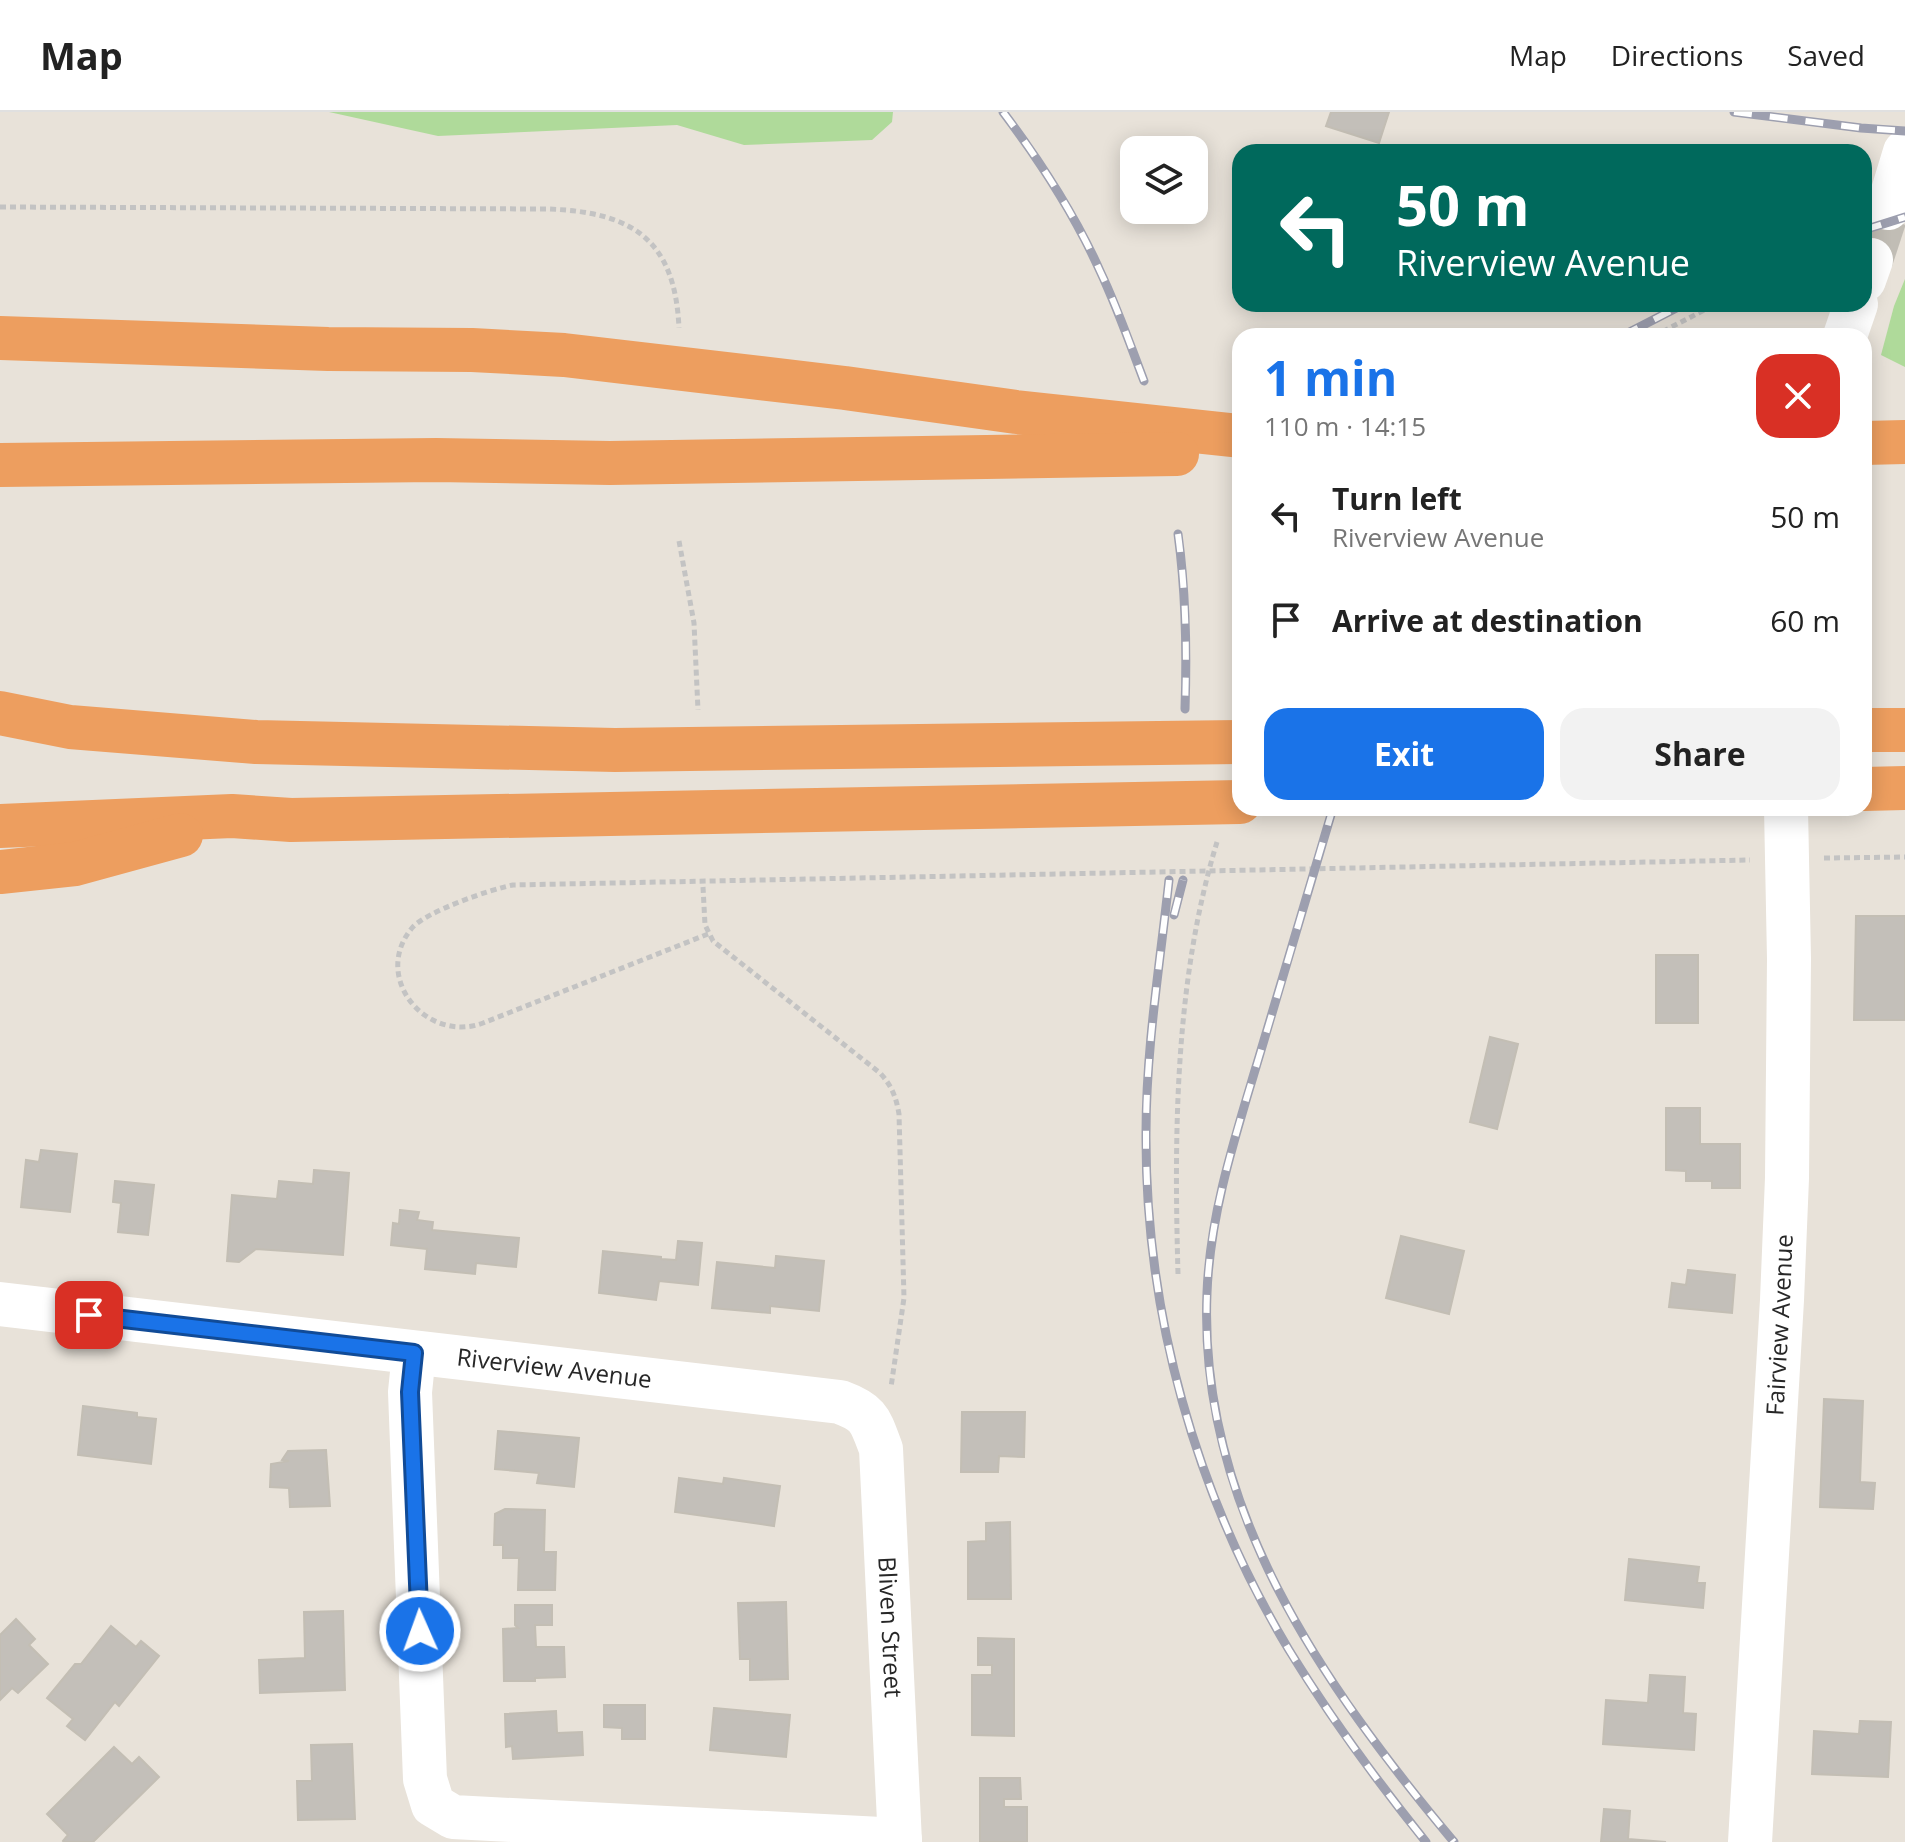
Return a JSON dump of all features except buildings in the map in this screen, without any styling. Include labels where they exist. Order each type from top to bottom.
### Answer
[{"type":"highway","points":[[0,338],[328,349],[472,350],[607,358],[1016,412],[1232,435]]},
{"type":"highway","points":[[0,358],[328,349]]},
{"type":"highway","points":[[1872,443],[1905,442]]},
{"type":"highway","points":[[0,465],[436,460],[610,463],[1232,453]]},
{"type":"highway","points":[[0,713],[70,727],[256,742],[615,750],[1232,742]]},
{"type":"highway","points":[[1872,730],[1905,730]]},
{"type":"highway","points":[[1872,789],[1905,788]]},
{"type":"highway","points":[[0,826],[232,816],[291,820],[617,814],[1230,816]]},
{"type":"highway","points":[[0,872],[87,861],[179,836],[232,816]]},
{"type":"street","points":[[1888,208],[1905,152]]},
{"type":"street","name":"Fairview Avenue","points":[[1750,1842],[1785,1237],[1789,974],[1786,816]]},
{"type":"street","name":"Riverview Avenue","points":[[0,1304],[840,1402],[858,1409],[869,1422]]},
{"type":"street","points":[[414,1353],[410,1392],[425,1779],[433,1805],[453,1817],[900,1841]]},
{"type":"street","name":"Bliven Street","points":[[869,1422],[881,1449],[900,1841]]},
{"type":"path","points":[[0,207],[548,209],[596,213],[635,230],[649,241],[663,259],[674,284],[679,329]]},
{"type":"path","points":[[1670,328],[1700,312]]},
{"type":"path","points":[[679,541],[694,623],[699,723]]},
{"type":"path","points":[[1178,1274],[1177,1168],[1189,970],[1209,867],[1230,816]]},
{"type":"path","points":[[1810,859],[1905,857]]},
{"type":"path","points":[[708,934],[475,1026],[452,1027],[417,1011],[405,995],[399,975],[400,953],[409,932],[424,918],[507,886],[1762,860]]},
{"type":"path","points":[[703,887],[708,934],[717,945],[880,1073],[894,1092],[900,1126],[904,1306],[891,1386],[884,1408],[869,1422]]},
{"type":"green space","points":[[329,112],[893,112],[892,122],[872,140],[744,145],[677,125],[438,136]]},
{"type":"green space","points":[[1905,279],[1905,367],[1881,355]]},
{"type":"tunnel","points":[[1872,257],[1888,208]]},
{"type":"railway","points":[[1003,112],[1080,229],[1112,298],[1144,381]]},
{"type":"railway","points":[[1734,112],[1905,131]]},
{"type":"railway","points":[[1872,227],[1905,217]]},
{"type":"railway","points":[[1638,328],[1668,312]]},
{"type":"railway","points":[[1178,534],[1185,622],[1185,709]]},
{"type":"railway","points":[[1331,816],[1219,1203],[1207,1293],[1210,1372],[1223,1447],[1247,1520],[1278,1589],[1316,1656],[1359,1720],[1454,1842]]},
{"type":"railway","points":[[1169,880],[1151,1038],[1146,1133],[1148,1201],[1155,1268],[1166,1335],[1182,1401],[1227,1529],[1256,1591],[1321,1700],[1426,1842]]},
{"type":"railway","points":[[1174,915],[1183,880]]},
{"type":"route","points":[[89,1315],[414,1353],[410,1392],[420,1631]]}]
